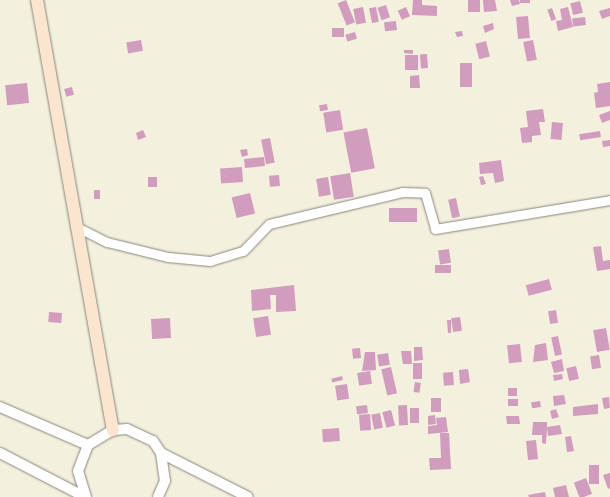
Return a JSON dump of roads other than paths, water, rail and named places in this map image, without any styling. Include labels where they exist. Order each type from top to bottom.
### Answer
[{"type":"main road","points":[[37,0],[75,225],[113,430]]},
{"type":"street","points":[[75,225],[107,242],[168,257],[210,261],[243,251],[269,224],[402,192],[425,194],[436,229],[610,200]]},
{"type":"street","points":[[0,407],[88,445]]},
{"type":"street","points":[[86,497],[78,472],[88,445],[113,430],[141,433],[153,441],[161,453],[165,481],[158,497]]},
{"type":"street","points":[[0,453],[86,497]]},
{"type":"street","points":[[161,453],[248,497]]}]
